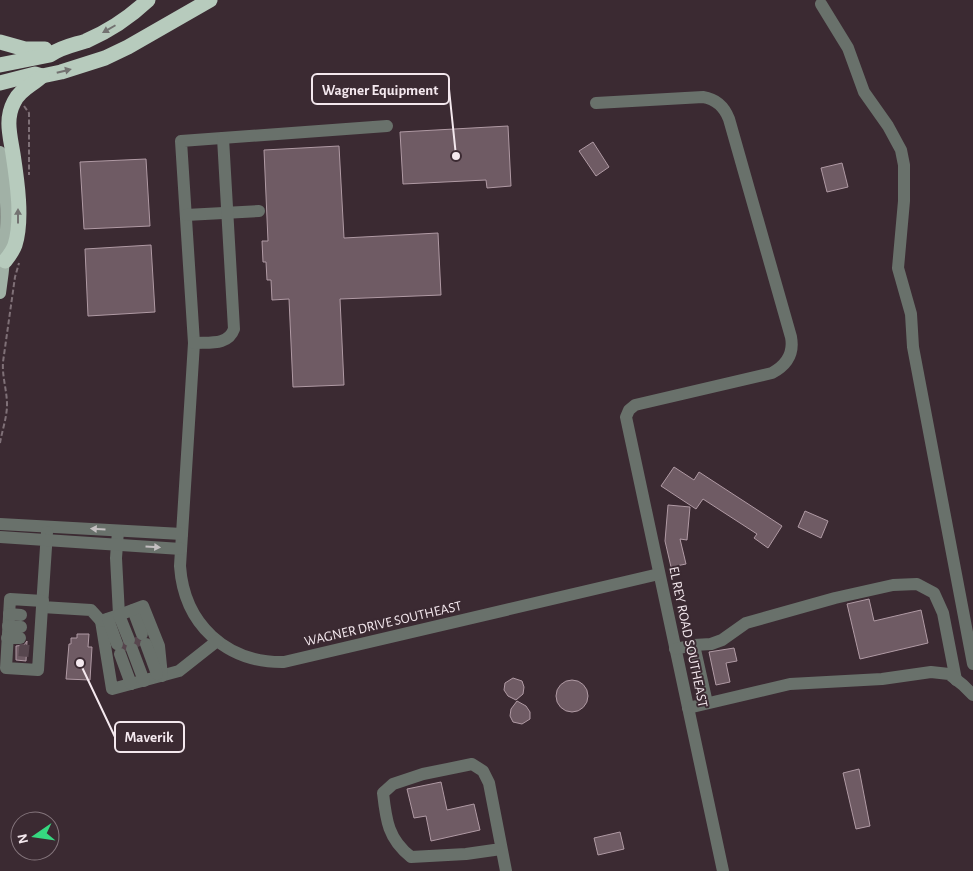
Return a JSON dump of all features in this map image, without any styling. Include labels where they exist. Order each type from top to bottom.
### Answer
[{"type":"highway","points":[[0,66],[50,54],[56,50],[101,34],[128,18],[148,0]]},
{"type":"highway","points":[[5,261],[14,247],[17,236],[18,216],[9,117],[15,100],[20,93],[42,76],[90,63],[116,52],[210,0]]},
{"type":"highway","points":[[0,42],[25,49],[56,50]]},
{"type":"highway","points":[[0,83],[35,74],[42,76]]},
{"type":"main road","points":[[0,152],[6,196],[5,261],[0,293]]},
{"type":"street","points":[[821,4],[848,48],[864,92],[888,126],[901,150],[904,165],[904,201],[898,268],[910,314],[913,347],[973,664]]},
{"type":"street","name":"EL REY ROAD SOUTHEAST","points":[[596,103],[702,97],[714,101],[723,108],[728,119],[792,342],[791,353],[786,362],[772,373],[635,405],[629,410],[626,421],[723,871]]},
{"type":"street","points":[[194,343],[225,340],[234,329],[223,138],[387,126]]},
{"type":"street","name":"WAGNER DRIVE SOUTHEAST","points":[[223,138],[181,141],[194,343],[181,549],[181,577],[186,598],[202,626],[217,641],[244,656],[264,661],[284,662],[659,574]]},
{"type":"street","points":[[186,215],[259,211]]},
{"type":"street","points":[[0,524],[182,534]]},
{"type":"street","points":[[47,526],[46,540],[27,629],[91,610],[117,616],[143,606],[159,646],[147,680]]},
{"type":"street","points":[[118,531],[116,558],[117,616],[112,690],[179,671],[217,641]]},
{"type":"street","points":[[0,537],[181,549]]},
{"type":"street","points":[[675,650],[694,645],[711,644],[722,640],[746,623],[835,598],[893,584],[917,584],[934,593],[943,613],[956,680]]},
{"type":"street","points":[[117,616],[147,680]]},
{"type":"street","points":[[117,616],[147,680]]},
{"type":"street","points":[[694,645],[707,703]]},
{"type":"street","points":[[688,708],[790,684],[882,678],[931,672],[949,674],[973,695]]},
{"type":"street","points":[[502,849],[466,854],[411,857],[401,849],[391,834],[386,817],[383,793],[393,784],[423,774],[472,764],[483,771],[489,783],[502,849],[506,871]]},
{"type":"path","points":[[18,102],[29,113],[29,176]]},
{"type":"path","points":[[0,443],[7,407],[2,375],[3,362],[15,277],[20,259]]},
{"type":"building","points":[[508,126],[511,186],[487,188],[486,180],[403,184],[400,132]]},
{"type":"building","points":[[593,142],[609,167],[596,176],[579,151]]},
{"type":"building","points":[[339,146],[344,238],[438,233],[441,295],[340,299],[344,385],[293,387],[289,299],[272,300],[271,280],[267,280],[266,262],[263,262],[262,241],[268,241],[264,150]]},
{"type":"building","points":[[146,159],[150,226],[84,229],[80,162]]},
{"type":"building","points":[[842,163],[848,187],[827,192],[821,168]]},
{"type":"building","points":[[151,245],[155,312],[88,316],[85,249]]},
{"type":"building","points":[[674,467],[694,480],[699,472],[782,526],[768,548],[754,538],[757,534],[703,499],[696,509],[661,486]]},
{"type":"building","points":[[668,505],[690,507],[687,540],[680,539],[686,564],[671,567],[665,541]]},
{"type":"building","points":[[805,511],[828,521],[821,538],[798,527]]},
{"type":"building","points":[[869,599],[874,621],[921,610],[928,643],[860,659],[847,604]]},
{"type":"building","points":[[77,634],[89,634],[88,647],[92,647],[90,680],[66,679],[69,644],[71,644],[71,638],[77,638]]},
{"type":"building","points":[[27,641],[26,661],[16,660],[16,646],[24,645]]},
{"type":"building","points":[[734,648],[737,661],[726,663],[730,682],[716,685],[709,652]]},
{"type":"building","points":[[513,678],[522,681],[524,687],[523,694],[516,700],[508,696],[504,690],[505,683]]},
{"type":"building","points":[[572,680],[584,684],[588,696],[584,708],[572,712],[560,708],[556,696],[560,684]]},
{"type":"building","points":[[517,701],[526,706],[530,712],[530,719],[522,724],[513,722],[510,716],[511,709]]},
{"type":"building","points":[[859,769],[870,826],[856,829],[843,773]]},
{"type":"building","points":[[441,782],[447,810],[474,804],[480,830],[431,841],[426,816],[414,818],[407,789]]},
{"type":"building","points":[[620,832],[624,849],[598,855],[594,838]]},
{"type":"tunnel","points":[[136,637],[140,646]]},
{"type":"tunnel","points":[[122,642],[126,651]]},
{"type":"tunnel","points":[[19,650],[29,651]]},
{"type":"place","name":"Wagner Equipment","points":[[456,156]]},
{"type":"place","name":"Maverik","points":[[80,663]]}]
